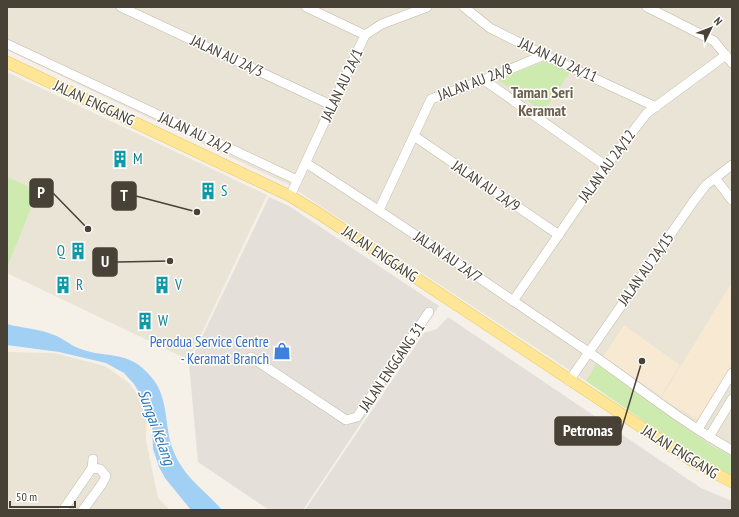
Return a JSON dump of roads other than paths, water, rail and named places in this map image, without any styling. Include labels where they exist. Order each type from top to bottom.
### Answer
[{"type":"main road","name":"JALAN ENGGANG","points":[[7,62],[290,196],[318,213],[569,381],[697,464],[732,482]]},
{"type":"street","name":"JALAN AU 2A/3","points":[[120,7],[333,106]]},
{"type":"street","points":[[306,7],[365,35]]},
{"type":"street","name":"JALAN AU 2A/1","points":[[290,196],[365,35],[382,24],[427,7]]},
{"type":"street","name":"JALAN AU 2A/11","points":[[464,7],[490,28],[656,107]]},
{"type":"street","points":[[647,7],[714,41],[732,63]]},
{"type":"street","name":"JALAN AU 2A/2","points":[[7,44],[297,180]]},
{"type":"street","name":"JALAN AU 2A/8","points":[[379,210],[431,99],[484,80],[544,55]]},
{"type":"street","name":"JALAN AU 2A/12","points":[[513,301],[606,166],[647,113],[726,55]]},
{"type":"street","points":[[484,80],[606,166]]},
{"type":"street","name":"JALAN AU 2A/9","points":[[414,136],[559,235]]},
{"type":"street","name":"JALAN AU 2A/7","points":[[306,163],[379,210],[589,352],[698,430],[732,450]]},
{"type":"street","name":"JALAN AU 2A/15","points":[[569,381],[693,202],[706,185],[732,165]]},
{"type":"street","points":[[715,178],[732,200]]},
{"type":"street","name":"JALAN ENGGANG 31","points":[[252,357],[346,420],[357,417],[429,312]]},
{"type":"street","points":[[698,430],[732,373]]},
{"type":"street","points":[[709,437],[732,399]]},
{"type":"street","points":[[62,510],[92,468],[93,459]]},
{"type":"street","points":[[83,510],[106,476],[100,469],[92,468]]},
{"type":"water","name":"Sungai Kelang","points":[[7,324],[49,333],[89,352],[117,356],[135,362],[152,378],[161,394],[164,403],[170,441],[177,460],[194,482],[222,510],[191,510],[165,478],[159,467],[153,449],[152,419],[147,405],[134,384],[124,373],[106,363],[59,352],[7,345]]},
{"type":"place","name":"M","points":[[120,159]]},
{"type":"place","name":"S","points":[[208,191]]},
{"type":"place","name":"T","points":[[197,212]]},
{"type":"place","name":"P","points":[[88,229]]},
{"type":"place","name":"Q","points":[[78,251]]},
{"type":"place","name":"U","points":[[170,261]]},
{"type":"place","name":"R","points":[[63,285]]},
{"type":"place","name":"V","points":[[162,285]]},
{"type":"place","name":"W","points":[[145,321]]},
{"type":"place","name":"Perodua Service Centre - Keramat Branch","points":[[282,351]]},
{"type":"place","name":"Petronas","points":[[642,361]]},
{"type":"district","name":"Taman Seri Keramat","points":[[542,101]]}]
